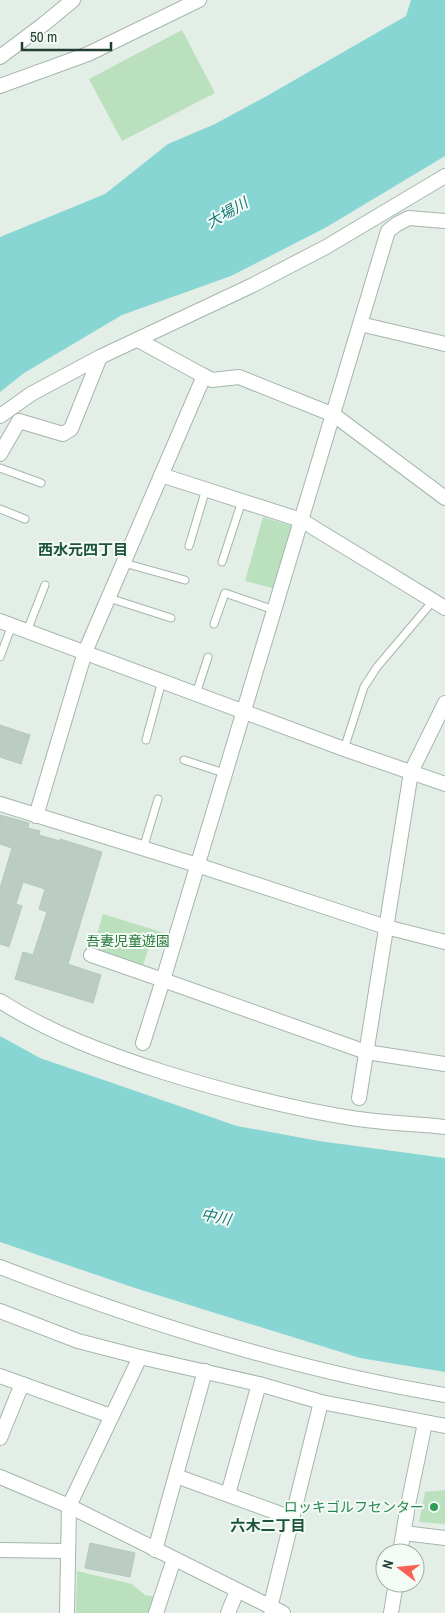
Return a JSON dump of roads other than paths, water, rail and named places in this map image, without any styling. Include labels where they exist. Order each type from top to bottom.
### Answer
[{"type":"street","points":[[0,57],[73,0]]},
{"type":"street","points":[[0,86],[88,54],[199,0]]},
{"type":"street","points":[[0,416],[31,394],[100,356],[138,340],[326,247],[445,176]]},
{"type":"street","points":[[143,1043],[388,231],[409,218],[445,221]]},
{"type":"street","points":[[360,324],[445,344]]},
{"type":"street","points":[[138,340],[212,380],[239,377],[334,415],[445,498]]},
{"type":"street","points":[[0,454],[20,422],[63,434],[71,429],[100,356]]},
{"type":"street","points":[[36,816],[85,652],[204,376]]},
{"type":"street","points":[[161,475],[301,520],[445,608]]},
{"type":"street","points":[[6,623],[344,749],[445,784]]},
{"type":"street","points":[[359,1098],[411,772],[445,703]]},
{"type":"street","points":[[0,804],[197,865],[386,927],[445,942]]},
{"type":"street","points":[[91,955],[366,1052],[445,1064]]},
{"type":"street","points":[[0,1001],[37,1022],[94,1048],[237,1094],[316,1112],[358,1119],[445,1127]]},
{"type":"street","points":[[0,1267],[158,1324],[273,1358],[325,1371],[445,1395]]},
{"type":"street","points":[[0,1311],[78,1341],[259,1384],[321,1402],[445,1426]]},
{"type":"street","points":[[67,1613],[68,1506],[140,1357]]},
{"type":"street","points":[[155,1550],[206,1371]]},
{"type":"street","points":[[0,1376],[111,1416]]},
{"type":"street","points":[[0,1438],[22,1384]]},
{"type":"street","points":[[228,1494],[259,1384]]},
{"type":"street","points":[[0,1477],[68,1506],[276,1610],[292,1518],[321,1402]]},
{"type":"street","points":[[402,1543],[425,1423]]},
{"type":"street","points":[[176,1476],[292,1518]]},
{"type":"street","points":[[404,1534],[445,1538]]},
{"type":"street","points":[[0,1560],[0,1550],[67,1551]]},
{"type":"street","points":[[156,1613],[174,1560]]},
{"type":"street","points":[[228,1613],[237,1591]]},
{"type":"street","points":[[390,1613],[394,1593]]},
{"type":"lane","points":[[0,468],[41,483]]},
{"type":"lane","points":[[189,546],[206,489]]},
{"type":"lane","points":[[222,562],[242,500]]},
{"type":"lane","points":[[0,509],[26,519]]},
{"type":"lane","points":[[124,563],[186,580]]},
{"type":"lane","points":[[27,631],[45,585]]},
{"type":"lane","points":[[214,624],[225,593],[274,610]]},
{"type":"lane","points":[[109,598],[171,618]]},
{"type":"lane","points":[[344,749],[364,687],[378,667],[433,601]]},
{"type":"lane","points":[[0,657],[6,623]]},
{"type":"lane","points":[[196,694],[208,658]]},
{"type":"lane","points":[[146,740],[162,681]]},
{"type":"lane","points":[[184,760],[224,773]]},
{"type":"lane","points":[[143,849],[158,799]]},
{"type":"water","name":"大場川","points":[[411,0],[445,0],[445,156],[325,228],[231,276],[122,315],[24,373],[0,392],[0,237],[105,194],[168,144],[215,124],[406,16]]},
{"type":"water","name":"中川","points":[[0,1036],[40,1058],[237,1126],[319,1141],[445,1158],[445,1372],[360,1358],[135,1288],[0,1242]]},
{"type":"place","name":"ロッキゴルフセンター","points":[[434,1507]]},
{"type":"district","name":"西水元四丁目","points":[[83,550]]},
{"type":"district","name":"六木二丁目","points":[[268,1526]]},
{"type":"park label","name":"吾妻児童遊園","points":[[128,941]]}]
